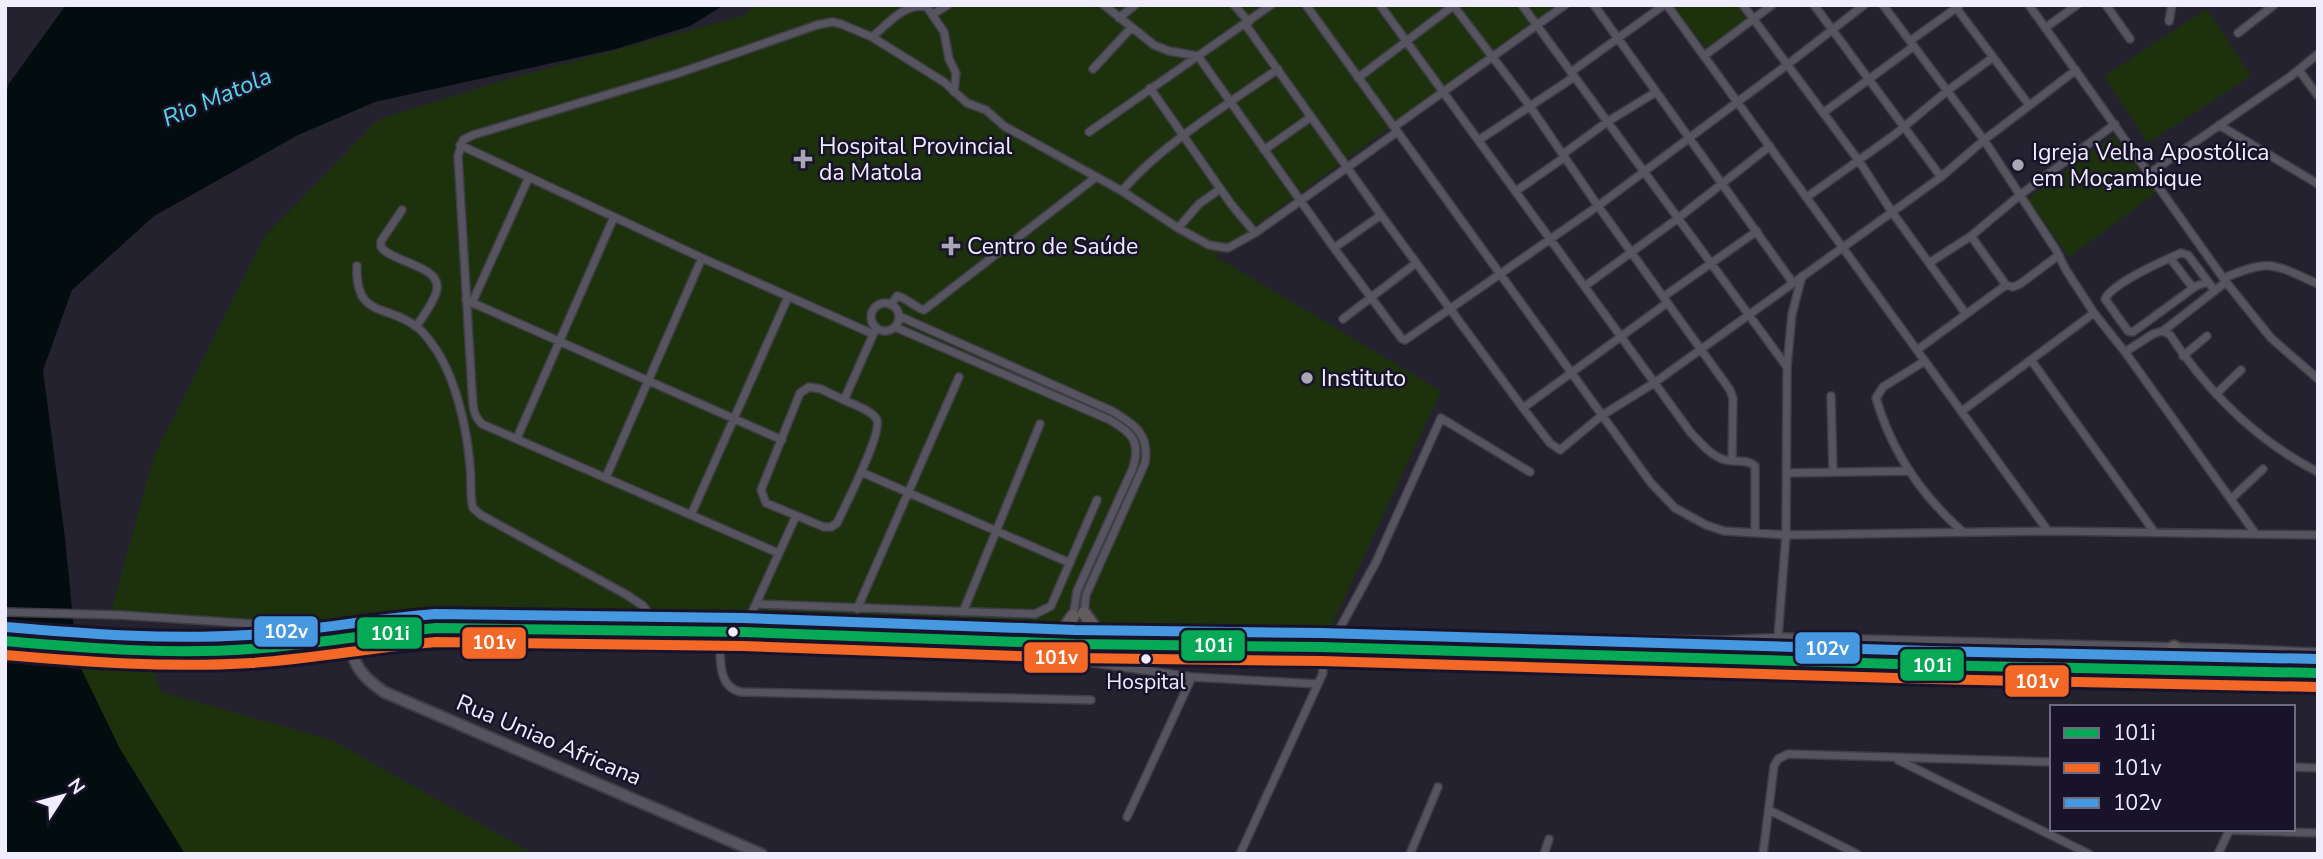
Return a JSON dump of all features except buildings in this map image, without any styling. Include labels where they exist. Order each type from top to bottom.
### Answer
[{"type":"main road","points":[[1024,642],[1059,632],[1078,615],[1105,637],[1128,645]]},
{"type":"main road","points":[[5,642],[181,651],[243,650],[436,628],[743,632],[1128,645],[1321,647],[1336,642],[2318,673]]},
{"type":"main road","name":"Rua Uniao Africana","points":[[346,637],[357,668],[367,680],[384,692],[761,854]]},
{"type":"main road","points":[[2173,670],[2174,647]]},
{"type":"street","points":[[933,14],[948,5]]},
{"type":"street","points":[[1104,5],[1161,49],[1198,56],[1334,248],[1405,340],[1552,240],[1644,173],[1864,5]]},
{"type":"street","points":[[1119,18],[1135,5]]},
{"type":"street","points":[[1234,5],[1381,215],[1522,408],[1550,443],[1560,450],[1601,416],[1701,350],[1941,177],[1983,140],[2076,70]]},
{"type":"street","points":[[1088,132],[1271,5]]},
{"type":"street","points":[[1306,5],[1651,483],[1675,508],[1706,525],[1724,531],[1786,535],[2048,531],[2318,535]]},
{"type":"street","points":[[1380,5],[1691,433],[1709,451],[1723,459],[1749,461],[1755,467],[1755,533]]},
{"type":"street","points":[[1358,78],[1453,5],[1529,105],[1732,394],[1732,461]]},
{"type":"street","points":[[1522,5],[1787,367]]},
{"type":"street","points":[[778,553],[482,424],[474,413],[458,156],[463,140],[832,22],[872,37],[944,82],[967,103],[986,110],[1004,126],[1122,191],[1178,228],[1209,245],[1232,247],[1348,167],[1444,91],[1565,5]]},
{"type":"street","points":[[1594,5],[1724,183],[1793,283]]},
{"type":"street","points":[[1479,140],[1666,5],[2048,531]]},
{"type":"street","points":[[1743,5],[1824,113],[1966,314]]},
{"type":"street","points":[[1704,56],[1772,5]]},
{"type":"street","points":[[1814,5],[1941,177]]},
{"type":"street","points":[[1883,5],[1983,140],[2094,313],[2255,533]]},
{"type":"street","points":[[2029,5],[2225,280],[2271,338],[2318,379]]},
{"type":"street","points":[[2045,28],[2077,5]]},
{"type":"street","points":[[2106,5],[2130,39]]},
{"type":"street","points":[[2238,33],[2274,5]]},
{"type":"street","points":[[872,37],[910,8],[924,6],[943,28],[949,59],[956,73],[954,92]]},
{"type":"street","points":[[1824,113],[1956,6],[2029,105]]},
{"type":"street","points":[[2169,21],[2173,6]]},
{"type":"street","points":[[1093,69],[1131,28]]},
{"type":"street","points":[[2150,173],[2318,54]]},
{"type":"street","points":[[1807,197],[1903,128],[1992,58]]},
{"type":"street","points":[[1122,191],[1137,174],[1184,136],[1278,69]]},
{"type":"street","points":[[2299,70],[2318,96]]},
{"type":"street","points":[[1150,89],[1255,233]]},
{"type":"street","points":[[1516,191],[1607,122],[1656,92]]},
{"type":"street","points":[[1264,150],[1311,117]]},
{"type":"street","points":[[1929,262],[1971,236],[2020,195],[2115,124]]},
{"type":"street","points":[[2219,125],[2318,184]]},
{"type":"street","points":[[460,145],[788,297],[875,331],[888,331],[895,327],[899,316]]},
{"type":"street","points":[[1585,286],[1770,146]]},
{"type":"street","points":[[469,301],[529,177]]},
{"type":"street","points":[[891,305],[897,296],[924,310],[1096,177]]},
{"type":"street","points":[[1178,228],[1199,204],[1220,188]]},
{"type":"street","points":[[402,210],[381,242],[382,247],[390,255],[424,269],[434,277],[438,288],[416,327]]},
{"type":"street","points":[[1334,248],[1381,215]]},
{"type":"street","points":[[517,438],[614,217]]},
{"type":"street","points":[[1522,408],[1757,231]]},
{"type":"street","points":[[1971,236],[2006,285],[2013,287],[2059,255]]},
{"type":"street","points":[[2208,282],[2193,288],[2133,332],[2128,331],[2107,302],[2107,295],[2149,267],[2181,253],[2186,254],[2208,282],[2215,291]]},
{"type":"street","points":[[606,477],[702,258]]},
{"type":"street","points":[[2170,258],[2193,288]]},
{"type":"street","points":[[1343,319],[1416,263]]},
{"type":"street","points":[[357,266],[356,281],[364,300],[416,327],[444,362],[452,382],[469,453],[473,508],[481,515],[627,595],[642,605],[665,631]]},
{"type":"street","points":[[2125,352],[2153,334],[2163,331],[2215,291],[2225,280],[2248,268],[2278,266],[2318,284]]},
{"type":"street","points":[[1778,637],[1786,535],[1787,367],[1791,314],[1802,275]]},
{"type":"street","points":[[1917,350],[2006,285]]},
{"type":"street","points":[[691,514],[788,297]]},
{"type":"street","points":[[469,301],[782,440]]},
{"type":"street","points":[[844,400],[875,331],[872,320],[874,308],[882,304],[891,305],[899,316],[1132,422],[1148,449],[1145,463],[1078,615]]},
{"type":"street","points":[[1962,411],[2094,313]]},
{"type":"street","points":[[895,327],[1110,420],[1128,431],[1136,444],[1136,461],[1077,591],[1075,644],[1078,656],[1085,663],[1192,677],[1318,684]]},
{"type":"street","points":[[2163,331],[2216,394],[2261,435],[2283,452],[2318,472]]},
{"type":"street","points":[[2183,356],[2207,336]]},
{"type":"street","points":[[1926,360],[1883,387],[1876,398],[1886,429],[1910,471],[1926,495],[1963,532]]},
{"type":"street","points":[[2031,360],[2155,533]]},
{"type":"street","points":[[2216,394],[2241,370]]},
{"type":"street","points":[[857,609],[959,377]]},
{"type":"street","points":[[809,387],[821,389],[874,415],[878,431],[838,523],[824,527],[766,503],[761,490],[782,440],[800,393],[809,387]]},
{"type":"street","points":[[1831,396],[1833,472]]},
{"type":"street","points":[[1336,642],[1376,562],[1440,418],[1530,472]]},
{"type":"street","points":[[963,612],[1040,424]]},
{"type":"street","points":[[2231,499],[2263,469]]},
{"type":"street","points":[[1786,474],[1910,471]]},
{"type":"street","points":[[861,472],[1070,563]]},
{"type":"street","points":[[756,604],[1035,614],[1051,606],[1097,500]]},
{"type":"street","points":[[743,632],[796,516]]},
{"type":"street","points":[[5,612],[212,620],[253,625],[386,632]]},
{"type":"street","points":[[1078,615],[1094,644]]},
{"type":"street","points":[[720,632],[723,677],[729,688],[741,692],[1091,701]]},
{"type":"street","points":[[1336,642],[1373,638],[1722,640],[1778,637],[2318,652]]},
{"type":"street","points":[[1240,854],[1323,673],[1321,647]]},
{"type":"street","points":[[1127,817],[1192,677]]},
{"type":"street","points":[[1763,854],[1774,766],[1788,754],[2050,762]]},
{"type":"street","points":[[1895,758],[2089,854]]},
{"type":"street","points":[[2295,767],[2318,768]]},
{"type":"street","points":[[1410,854],[1438,787]]},
{"type":"street","points":[[1769,810],[1857,854]]},
{"type":"street","points":[[2218,854],[2229,831]]},
{"type":"street","points":[[2259,831],[2318,833]]},
{"type":"street","points":[[1544,854],[1549,839]]},
{"type":"green space","points":[[757,5],[1556,5],[1215,256],[1441,391],[1325,640],[109,619],[154,456],[264,237],[379,119],[508,79],[743,16]]},
{"type":"green space","points":[[1670,5],[1742,5],[1751,18],[1708,50]]},
{"type":"green space","points":[[2207,9],[2251,76],[2148,143],[2104,76]]},
{"type":"green space","points":[[2114,135],[2156,193],[2069,257],[2027,199]]},
{"type":"green space","points":[[78,650],[147,658],[162,692],[332,740],[534,854],[185,854],[120,749],[77,661]]},
{"type":"water","name":"Rio Matola","points":[[66,5],[724,5],[690,26],[616,49],[375,102],[298,135],[154,216],[72,290],[43,370],[65,538],[77,660],[120,749],[185,854],[5,854],[5,104],[8,85]]},
{"type":"transit line","name":"102v","points":[[6,627],[187,637],[271,633],[435,614],[743,618],[1075,630],[1321,633],[1930,651],[2318,659]]},
{"type":"transit line","name":"101i","points":[[5,641],[158,651],[220,651],[436,628],[743,632],[1075,644],[1321,647],[1930,665],[2318,673]]},
{"type":"transit line","name":"101v","points":[[5,655],[190,665],[274,661],[436,642],[743,646],[1074,658],[1321,661],[1930,679],[2318,687]]},
{"type":"place","name":"Hospital Provincial da Matola","points":[[803,159]]},
{"type":"place","name":"Igreja Velha Apostólica em Moçambique","points":[[2018,165]]},
{"type":"place","name":"Centro de Saúde","points":[[951,246]]},
{"type":"place","name":"Instituto","points":[[1307,378]]},
{"type":"place","name":"Hospital","points":[[1146,659]]}]
